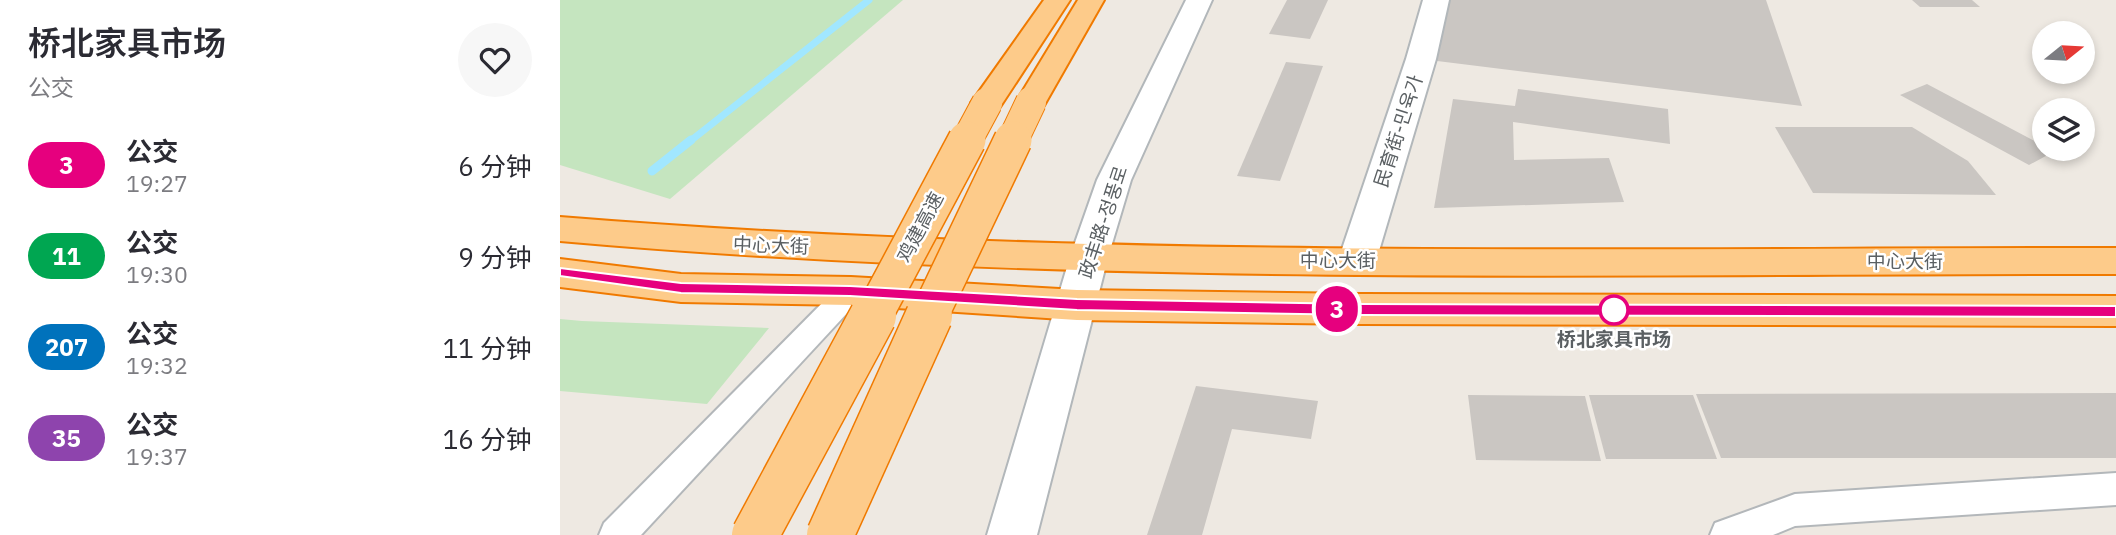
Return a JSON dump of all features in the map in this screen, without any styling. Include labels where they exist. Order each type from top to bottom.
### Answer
[{"type":"highway","name":"鸡建高速","points":[[755,535],[988,103],[1056,0]]},
{"type":"highway","points":[[830,535],[940,291],[1031,102],[1091,0]]},
{"type":"highway","name":"中心大街","points":[[560,229],[703,243],[1089,257],[1357,261],[2116,261]]},
{"type":"highway","points":[[560,273],[681,288],[850,291],[1077,305],[2113,315]]},
{"type":"street","name":"政丰路-정풍로","points":[[1012,535],[1089,257],[1114,180],[1199,0]]},
{"type":"street","name":"民育街-민육가","points":[[1357,261],[1421,59],[1436,0]]},
{"type":"street","points":[[617,535],[850,291]]},
{"type":"street","points":[[1728,535],[1795,510],[2116,489]]},
{"type":"green space","points":[[560,0],[903,0],[670,199],[560,165]]},
{"type":"green space","points":[[560,319],[769,328],[707,404],[560,391]]},
{"type":"building","points":[[1287,0],[1328,0],[1310,39],[1269,34]]},
{"type":"building","points":[[1436,0],[1766,0],[1802,106],[1421,59]]},
{"type":"building","points":[[1912,0],[1972,0],[1980,7],[1920,7]]},
{"type":"building","points":[[1286,62],[1323,66],[1280,181],[1237,176]]},
{"type":"building","points":[[1927,84],[2032,140],[2032,161],[2036,161],[2029,165],[1900,95]]},
{"type":"building","points":[[1518,89],[1668,109],[1670,144],[1513,122],[1514,160],[1609,158],[1624,202],[1434,208],[1453,99],[1515,106]]},
{"type":"building","points":[[1775,127],[1912,127],[1968,161],[1996,195],[1813,193]]},
{"type":"building","points":[[1196,386],[1318,401],[1311,439],[1232,429],[1202,535],[1147,535]]},
{"type":"building","points":[[2116,393],[2116,458],[1721,458],[1696,394]]},
{"type":"building","points":[[1468,395],[1585,396],[1601,461],[1476,460]]},
{"type":"building","points":[[1589,395],[1693,395],[1717,459],[1606,459]]},
{"type":"waterway","points":[[689,142],[869,0]]},
{"type":"waterway","points":[[652,171],[691,140]]},
{"type":"bus line","name":"3","points":[[560,273],[681,288],[850,291],[1077,305],[1361,309],[2116,311]]},
{"type":"place","name":"桥北家具市场","points":[[1614,310]]}]
